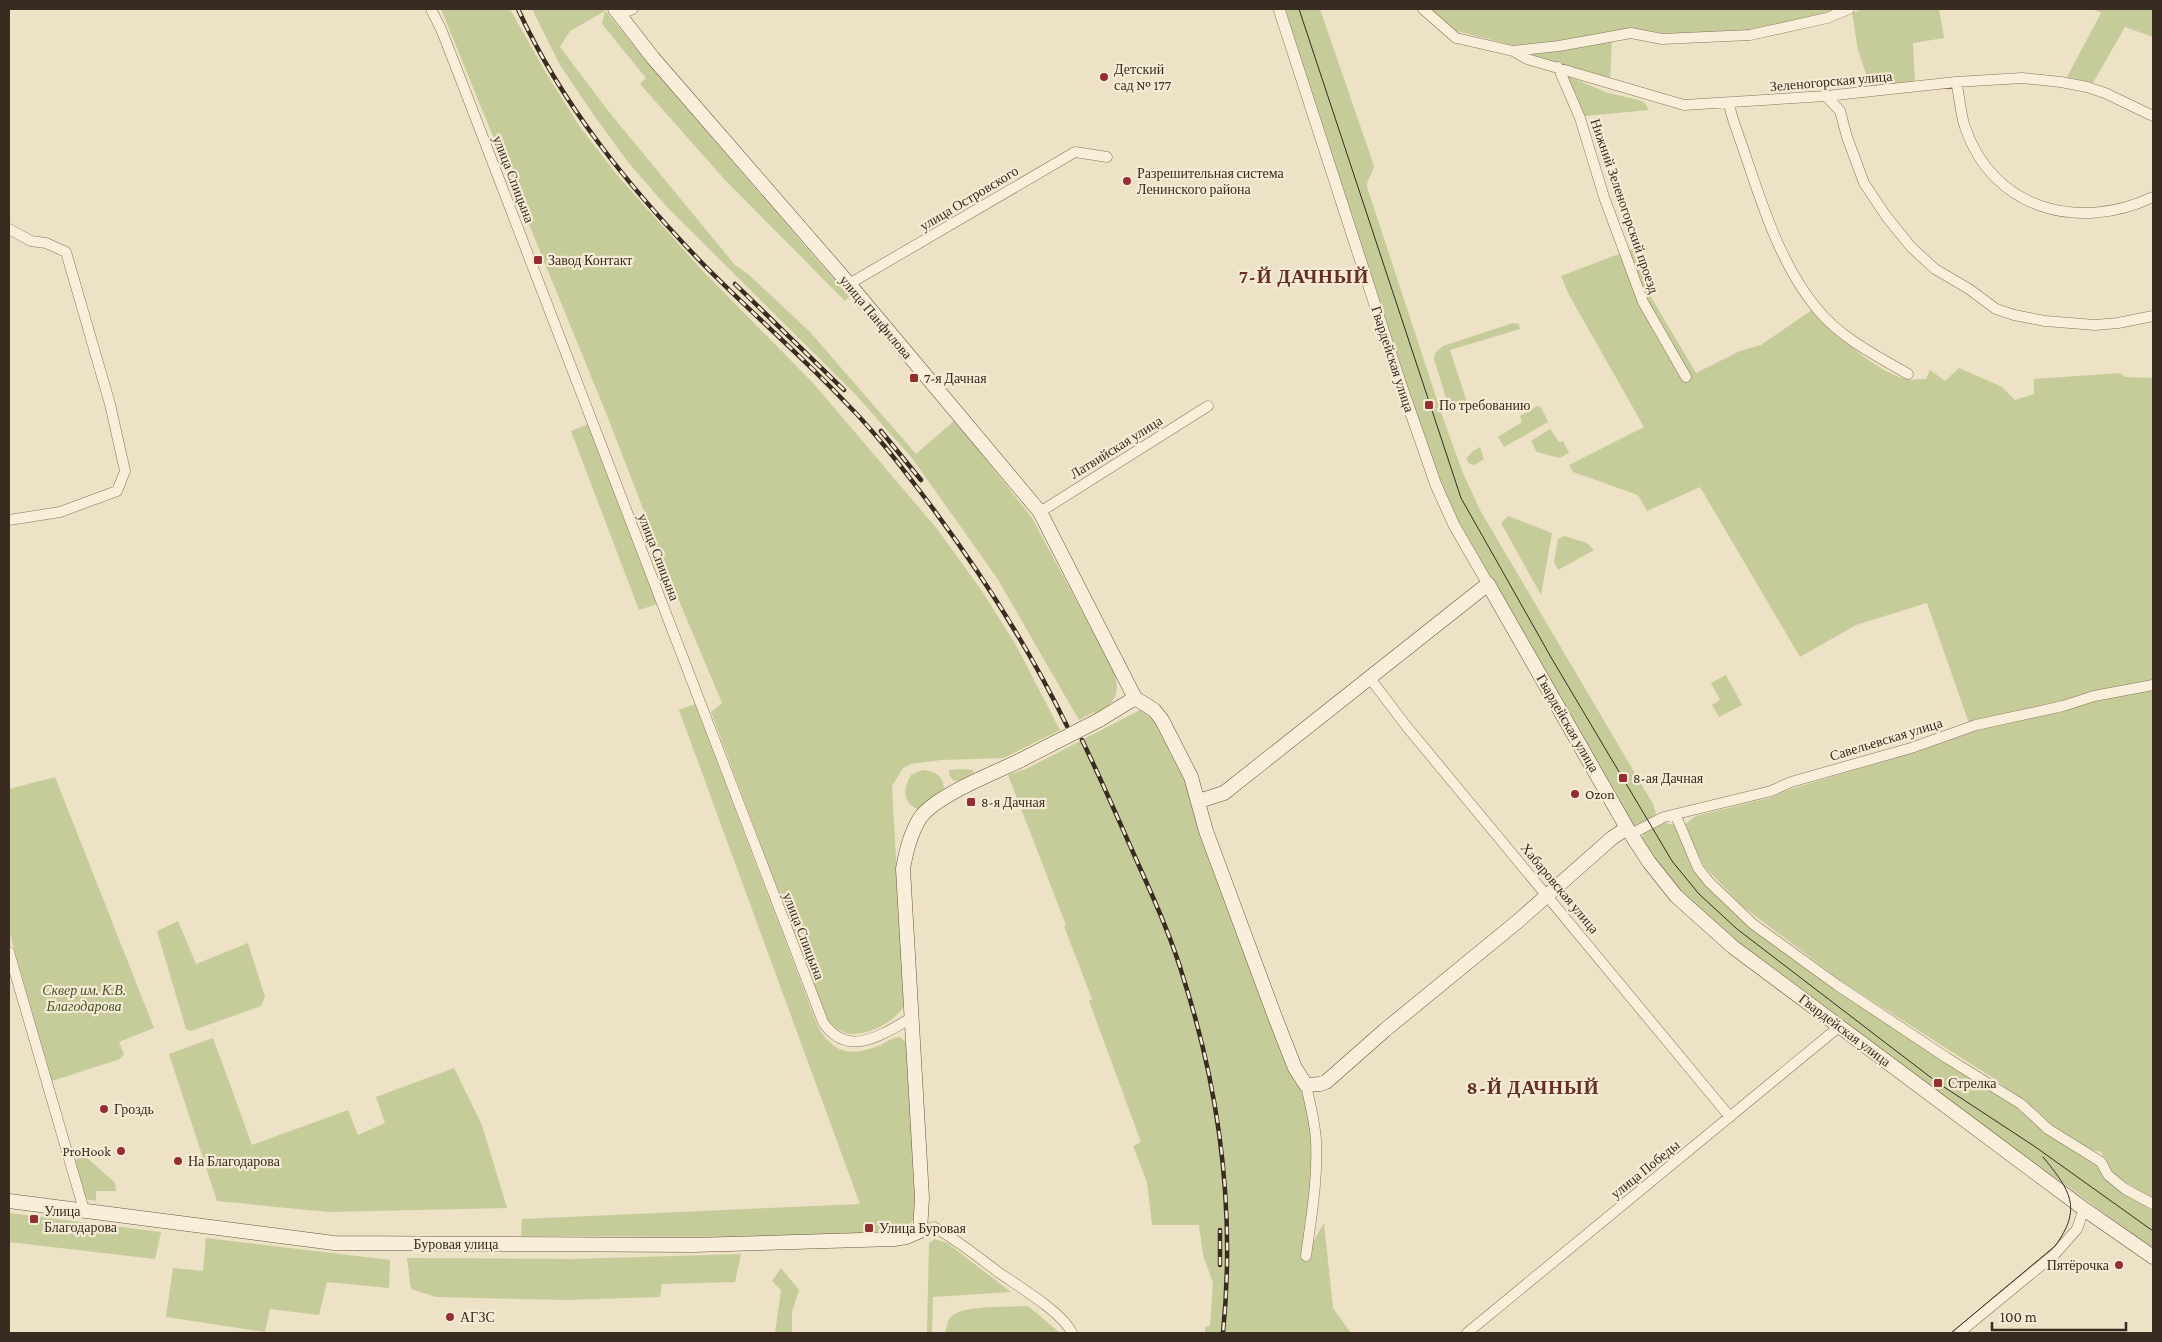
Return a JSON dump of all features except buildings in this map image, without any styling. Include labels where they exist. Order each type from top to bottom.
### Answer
[{"type":"main road","name":"улица Панфилова","points":[[617,12],[653,58],[849,284],[1040,512],[1136,698]]},
{"type":"main road","points":[[1199,801],[1224,793],[1488,584]]},
{"type":"main road","name":"Гвардейская улица","points":[[1488,584],[1629,831],[1649,862],[1676,896],[1733,947],[2084,1209],[2153,1257]]},
{"type":"main road","points":[[920,1231],[922,1198],[903,869],[912,832],[921,816],[943,799],[1099,720],[1136,698],[1154,710],[1162,720],[1191,777],[1206,831],[1295,1068],[1306,1085],[1326,1082],[1612,838],[1629,831]]},
{"type":"main road","name":"Буровая улица","points":[[9,1201],[334,1243],[693,1245],[878,1240],[906,1237],[920,1231]]},
{"type":"street","name":"улица Спицына","points":[[431,9],[442,29],[823,1022],[830,1034],[843,1040],[856,1041],[872,1039],[911,1018]]},
{"type":"street","points":[[617,12],[633,9]]},
{"type":"street","name":"Гвардейская улица","points":[[1279,9],[1400,382],[1436,485],[1454,525],[1488,584]]},
{"type":"street","points":[[1423,9],[1456,38],[1513,51],[1559,46],[1631,33],[1662,39],[1750,35],[1827,18],[1849,9]]},
{"type":"street","name":"Зеленогорская улица","points":[[1513,51],[1527,59],[1684,105],[1826,96],[1956,82],[2022,78],[2062,82],[2087,87],[2105,93],[2153,116]]},
{"type":"street","name":"Нижний Зеленогорский проезд","points":[[1558,67],[1580,118],[1604,197],[1643,302],[1686,377]]},
{"type":"street","points":[[1956,82],[1965,127],[1979,155],[1993,174],[2021,198],[2048,210],[2075,213],[2099,212],[2123,207],[2153,197]]},
{"type":"street","points":[[1826,96],[1840,111],[1847,137],[1864,183],[1886,216],[1911,247],[1934,269],[1969,289],[1996,308],[2014,315],[2045,321],[2095,325],[2118,323],[2153,316]]},
{"type":"street","points":[[1729,103],[1764,210],[1797,279],[1818,310],[1846,335],[1873,354],[1908,374]]},
{"type":"street","name":"улица Островского","points":[[849,284],[1075,152],[1107,157]]},
{"type":"street","points":[[9,229],[30,241],[46,243],[66,252],[110,404],[125,470],[117,491],[60,512],[9,520]]},
{"type":"street","name":"Латвийская улица","points":[[1040,512],[1208,406]]},
{"type":"street","name":"Хабаровская улица","points":[[1369,677],[1407,726],[1548,894],[1730,1117]]},
{"type":"street","name":"Савельевская улица","points":[[1629,831],[1658,820],[1771,791],[1791,782],[1911,748],[1976,725],[2063,706],[2094,696],[2153,685]]},
{"type":"street","points":[[1676,816],[1698,868],[1709,882],[1753,924],[1837,985],[1947,1058],[2021,1104],[2048,1129],[2101,1162],[2108,1175],[2125,1189],[2153,1204]]},
{"type":"street","points":[[9,952],[84,1210]]},
{"type":"street","name":"улица Победы","points":[[1467,1333],[1840,1026]]},
{"type":"street","points":[[1306,1085],[1312,1104],[1316,1141],[1316,1182],[1306,1256]]},
{"type":"street","points":[[1959,1333],[2055,1254],[2077,1229],[2084,1209]]},
{"type":"street","points":[[920,1231],[934,1228],[954,1238],[1038,1300],[1054,1313],[1072,1333]]},
{"type":"green space","points":[[441,9],[510,9],[546,73],[580,127],[617,175],[699,267],[814,384],[938,530],[982,591],[1017,647],[1060,730],[1004,758],[941,760],[911,764],[903,768],[892,786],[904,1005],[894,1018],[878,1028],[859,1034],[851,1034],[837,1029],[825,1016],[711,712],[722,703],[677,596],[604,408]]},
{"type":"green space","points":[[532,9],[604,9],[656,73],[849,297],[845,301],[726,181],[640,84],[646,78],[602,24],[605,11],[570,31],[560,47],[609,112],[735,265],[748,274],[810,332],[916,454],[955,420],[1032,518],[1114,671],[1117,686],[1115,697],[1097,715],[1094,712],[1079,720],[997,578],[912,458],[855,394],[667,207],[628,162],[560,65]]},
{"type":"green space","points":[[1284,9],[1320,9],[1374,166],[1367,187],[1463,473],[1480,510],[1653,804],[1656,814],[1643,824],[1635,826],[1630,823],[1459,523],[1441,484],[1421,430]]},
{"type":"green space","points":[[1429,9],[1846,9],[1759,31],[1714,34],[1649,34],[1525,46],[1512,45],[1456,31]]},
{"type":"green space","points":[[1863,9],[1939,9],[1944,38],[1913,43],[1915,82],[1870,86],[1858,50],[1852,13]]},
{"type":"green space","points":[[2093,9],[2153,9],[2153,37],[2125,27],[2093,83],[2067,77],[2101,13]]},
{"type":"green space","points":[[1612,39],[1610,80],[1527,54]]},
{"type":"green space","points":[[1568,76],[1608,93],[1639,100],[1645,103],[1649,110],[1585,116],[1567,81]]},
{"type":"green space","points":[[1632,249],[1651,297],[1696,373],[1740,351],[1761,345],[1812,310],[1865,358],[1877,366],[1905,379],[1926,379],[1930,370],[1945,381],[1959,368],[2002,387],[2015,400],[2034,394],[2034,379],[2120,373],[2125,377],[2153,378],[2153,1200],[2113,1174],[2101,1152],[2084,1148],[2050,1125],[1996,1080],[1841,981],[1741,905],[1704,866],[1684,825],[1696,816],[1772,797],[1794,788],[1905,755],[1972,732],[1927,603],[1856,625],[1800,657],[1700,487],[1647,511],[1638,495],[1573,472],[1569,465],[1644,427],[1569,295],[1561,276]]},
{"type":"green space","points":[[1513,323],[1519,324],[1520,329],[1450,350],[1467,402],[1448,404],[1434,359],[1435,353],[1443,346]]},
{"type":"green space","points":[[1537,406],[1541,407],[1548,422],[1504,447],[1498,437],[1522,422],[1520,416]]},
{"type":"green space","points":[[588,424],[657,604],[639,610],[571,431]]},
{"type":"green space","points":[[1550,429],[1559,442],[1563,441],[1569,453],[1559,458],[1537,452],[1531,441]]},
{"type":"green space","points":[[1480,447],[1484,459],[1474,465],[1470,464],[1466,459],[1473,451]]},
{"type":"green space","points":[[1508,516],[1552,533],[1541,595],[1501,523]]},
{"type":"green space","points":[[1564,536],[1587,543],[1594,550],[1558,570],[1554,562],[1558,539]]},
{"type":"green space","points":[[1726,675],[1742,705],[1719,717],[1712,705],[1720,700],[1711,683]]},
{"type":"green space","points":[[695,704],[818,1027],[824,1036],[836,1047],[851,1052],[878,1046],[897,1037],[900,1037],[907,1043],[917,1201],[916,1216],[904,1232],[892,1234],[749,1237],[521,1236],[522,1219],[860,1204],[679,710]]},
{"type":"green space","points":[[1142,709],[1156,725],[1187,786],[1307,1104],[1312,1141],[1312,1181],[1305,1225],[1313,1242],[1324,1223],[1333,1308],[1351,1333],[1205,1333],[1205,1327],[1210,1326],[1213,1283],[1203,1255],[1199,1225],[1152,1225],[1147,1182],[1133,1146],[1141,1142],[1089,1001],[1092,999],[1064,926],[1066,925],[1008,775],[1026,769]]},
{"type":"green space","points":[[922,770],[937,774],[942,780],[944,788],[918,809],[909,803],[905,790],[911,775]]},
{"type":"green space","points":[[949,770],[973,770],[974,772],[961,781],[953,780],[949,775]]},
{"type":"green space","name":"Сквер им. К.В. Благодарова","points":[[55,777],[154,1028],[119,1042],[124,1054],[120,1059],[52,1081],[9,931],[9,789]]},
{"type":"green space","points":[[1665,823],[1675,825],[1693,862],[1748,919],[1995,1086],[2095,1164],[2110,1182],[2153,1208],[2153,1249],[1735,943],[1683,895],[1650,855],[1641,839],[1645,832]]},
{"type":"green space","points":[[178,921],[196,964],[248,943],[265,997],[261,1006],[191,1031],[186,1029],[157,931]]},
{"type":"green space","points":[[213,1038],[252,1145],[348,1110],[358,1135],[385,1123],[376,1097],[454,1068],[482,1125],[507,1208],[328,1212],[217,1201],[169,1054]]},
{"type":"green space","points":[[83,1156],[115,1183],[116,1191],[96,1191],[96,1201],[86,1199],[75,1160]]},
{"type":"green space","points":[[9,1213],[161,1232],[155,1259],[9,1242]]},
{"type":"green space","points":[[206,1238],[390,1260],[389,1288],[327,1282],[319,1315],[270,1309],[265,1332],[166,1317],[173,1268],[203,1271]]},
{"type":"green space","points":[[935,1239],[947,1243],[1011,1292],[933,1297],[932,1333],[927,1333],[929,1243]]},
{"type":"green space","points":[[741,1254],[735,1282],[662,1284],[660,1297],[567,1300],[436,1297],[411,1289],[407,1258],[573,1259]]},
{"type":"green space","points":[[781,1268],[799,1290],[792,1312],[792,1333],[775,1333],[781,1290],[772,1281]]},
{"type":"green space","points":[[1028,1306],[1060,1333],[945,1333],[950,1318],[964,1310]]},
{"type":"tram line","points":[[1299,9],[1461,498],[1552,659],[1672,861],[1699,894],[1737,929],[1938,1083],[2034,1146],[2153,1231]]},
{"type":"tram line","points":[[1951,1333],[2055,1246],[2064,1233],[2069,1221],[2070,1200],[2060,1179],[2043,1157]]},
{"type":"railway","points":[[518,9],[535,44],[555,78],[599,144],[623,175],[702,263],[811,367],[856,413],[919,490],[980,575],[999,605],[1035,664],[1067,726]]},
{"type":"railway","points":[[735,284],[844,390]]},
{"type":"railway","points":[[881,431],[921,480]]},
{"type":"railway","points":[[1082,740],[1167,930],[1197,1024],[1216,1111],[1226,1199],[1226,1288],[1223,1333]]},
{"type":"railway","points":[[1220,1230],[1220,1265]]},
{"type":"place","name":"Детский сад № 177","points":[[1104,77]]},
{"type":"place","name":"Разрешительная система Ленинского района","points":[[1127,181]]},
{"type":"place","name":"Завод Контакт","points":[[538,260]]},
{"type":"place","name":"7-я Дачная","points":[[914,378]]},
{"type":"place","name":"По требованию","points":[[1429,405]]},
{"type":"place","name":"8-ая Дачная","points":[[1623,778]]},
{"type":"place","name":"Ozon","points":[[1575,794]]},
{"type":"place","name":"8-я Дачная","points":[[971,802]]},
{"type":"place","name":"Стрелка","points":[[1938,1083]]},
{"type":"place","name":"Гроздь","points":[[104,1109]]},
{"type":"place","name":"ProHook","points":[[121,1151]]},
{"type":"place","name":"На Благодарова","points":[[178,1161]]},
{"type":"place","name":"Улица Благодарова","points":[[34,1219]]},
{"type":"place","name":"Улица Буровая","points":[[869,1228]]},
{"type":"place","name":"Пятёрочка","points":[[2119,1265]]},
{"type":"place","name":"АГЗС","points":[[450,1317]]},
{"type":"district","name":"7-Й ДАЧНЫЙ","points":[[1304,276]]},
{"type":"district","name":"8-Й ДАЧНЫЙ","points":[[1533,1087]]}]
